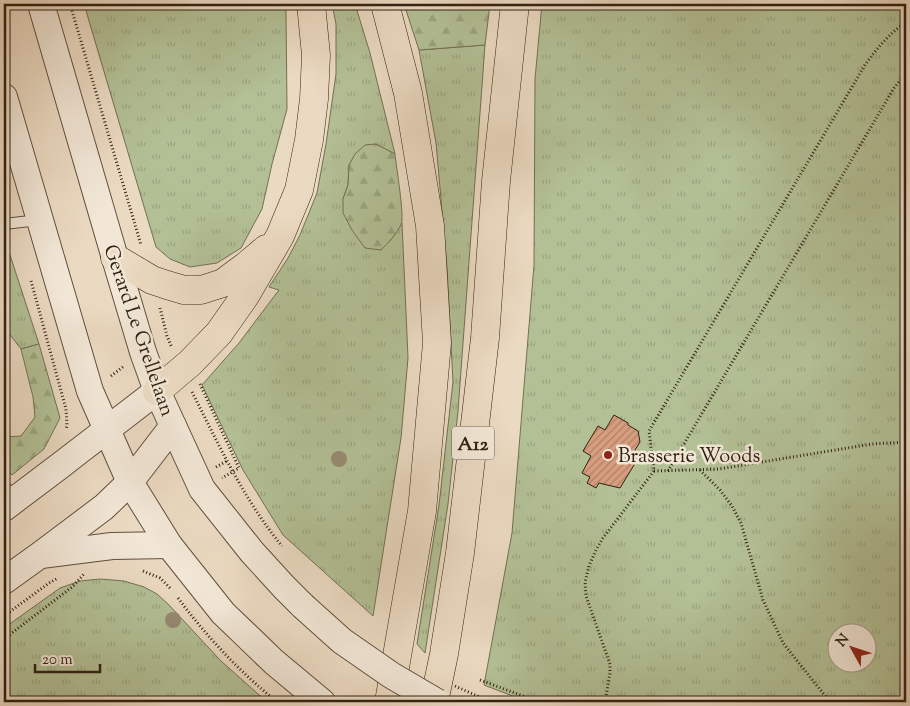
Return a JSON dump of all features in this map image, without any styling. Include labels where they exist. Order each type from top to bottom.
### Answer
[{"type":"highway","points":[[157,391],[186,367],[219,333],[245,296],[280,236],[299,190],[309,140],[314,99],[316,55],[311,4]]},
{"type":"highway","name":"A12","points":[[385,4],[408,93],[430,226],[436,343],[422,511],[388,702]]},
{"type":"highway","name":"A12","points":[[440,696],[444,654],[460,553],[485,338],[496,181],[515,4]]},
{"type":"highway","points":[[115,258],[152,280],[184,290],[200,290],[222,283],[246,266],[280,236]]},
{"type":"street","name":"Gerard Le Grellelaan","points":[[41,4],[143,352],[172,426],[202,489],[252,552],[284,587],[342,641],[391,675],[440,696]]},
{"type":"street","points":[[4,97],[19,222],[130,482],[169,545],[223,613],[274,662],[322,702]]},
{"type":"street","points":[[7,498],[107,430],[157,391]]},
{"type":"street","points":[[4,581],[104,507],[130,482],[172,426]]},
{"type":"street","points":[[40,555],[112,546],[169,545]]},
{"type":"path","points":[[70,4],[167,336],[186,367],[239,468],[202,489]]},
{"type":"path","points":[[605,702],[610,664],[586,596],[585,582],[596,550],[654,472],[649,431],[865,65],[880,45],[906,22]]},
{"type":"path","points":[[668,471],[894,88],[906,73]]},
{"type":"path","points":[[4,190],[19,222]]},
{"type":"path","points":[[30,279],[66,409],[167,336]]},
{"type":"path","points":[[186,367],[233,472],[287,553]]},
{"type":"path","points":[[654,472],[719,469],[872,444],[906,442]]},
{"type":"path","points":[[700,470],[720,490],[732,506],[741,523],[763,600],[783,643],[830,702]]},
{"type":"path","points":[[138,570],[160,578],[208,636],[245,675],[276,702]]},
{"type":"path","points":[[4,639],[72,587],[88,571],[78,572]]},
{"type":"path","points":[[4,616],[63,575]]},
{"type":"path","points":[[480,680],[539,702]]},
{"type":"path","points":[[440,696],[472,695],[491,702]]},
{"type":"green space","points":[[84,4],[284,4],[286,12],[287,109],[262,209],[241,248],[217,263],[190,267],[170,259],[156,247]]},
{"type":"green space","points":[[332,4],[355,4],[370,53],[395,154],[375,144],[349,165],[348,185],[343,199],[390,241],[402,223],[408,358],[401,438],[373,616],[283,535],[243,470],[202,385],[239,343],[279,290],[269,287],[300,235],[317,193],[336,74],[336,24]]},
{"type":"green space","points":[[404,4],[490,4],[485,45],[419,50]]},
{"type":"green space","points":[[542,4],[906,4],[906,702],[528,702],[484,685],[512,533],[534,265],[535,79]]},
{"type":"green space","points":[[485,45],[458,411],[448,504],[425,653],[417,644],[439,505],[453,382],[447,267],[436,143],[419,50]]},
{"type":"green space","points":[[376,144],[395,154],[402,212],[399,229],[381,250],[365,248],[343,213],[343,199],[348,185],[349,165],[355,154],[365,145]]},
{"type":"green space","points":[[4,246],[10,255],[39,344],[21,349],[4,327]]},
{"type":"green space","points":[[39,344],[60,418],[44,449],[12,475],[4,467],[4,437],[21,436],[35,417],[33,397],[21,349]]},
{"type":"green space","points":[[100,579],[124,581],[144,587],[157,594],[221,661],[267,702],[4,702],[4,628],[60,588],[80,581]]},
{"type":"building","points":[[614,415],[638,431],[640,442],[635,450],[637,460],[620,488],[599,483],[596,488],[587,483],[590,477],[582,473],[591,456],[583,451],[598,426],[605,430]]},
{"type":"place","name":"Brasserie Woods","points":[[608,455]]}]
